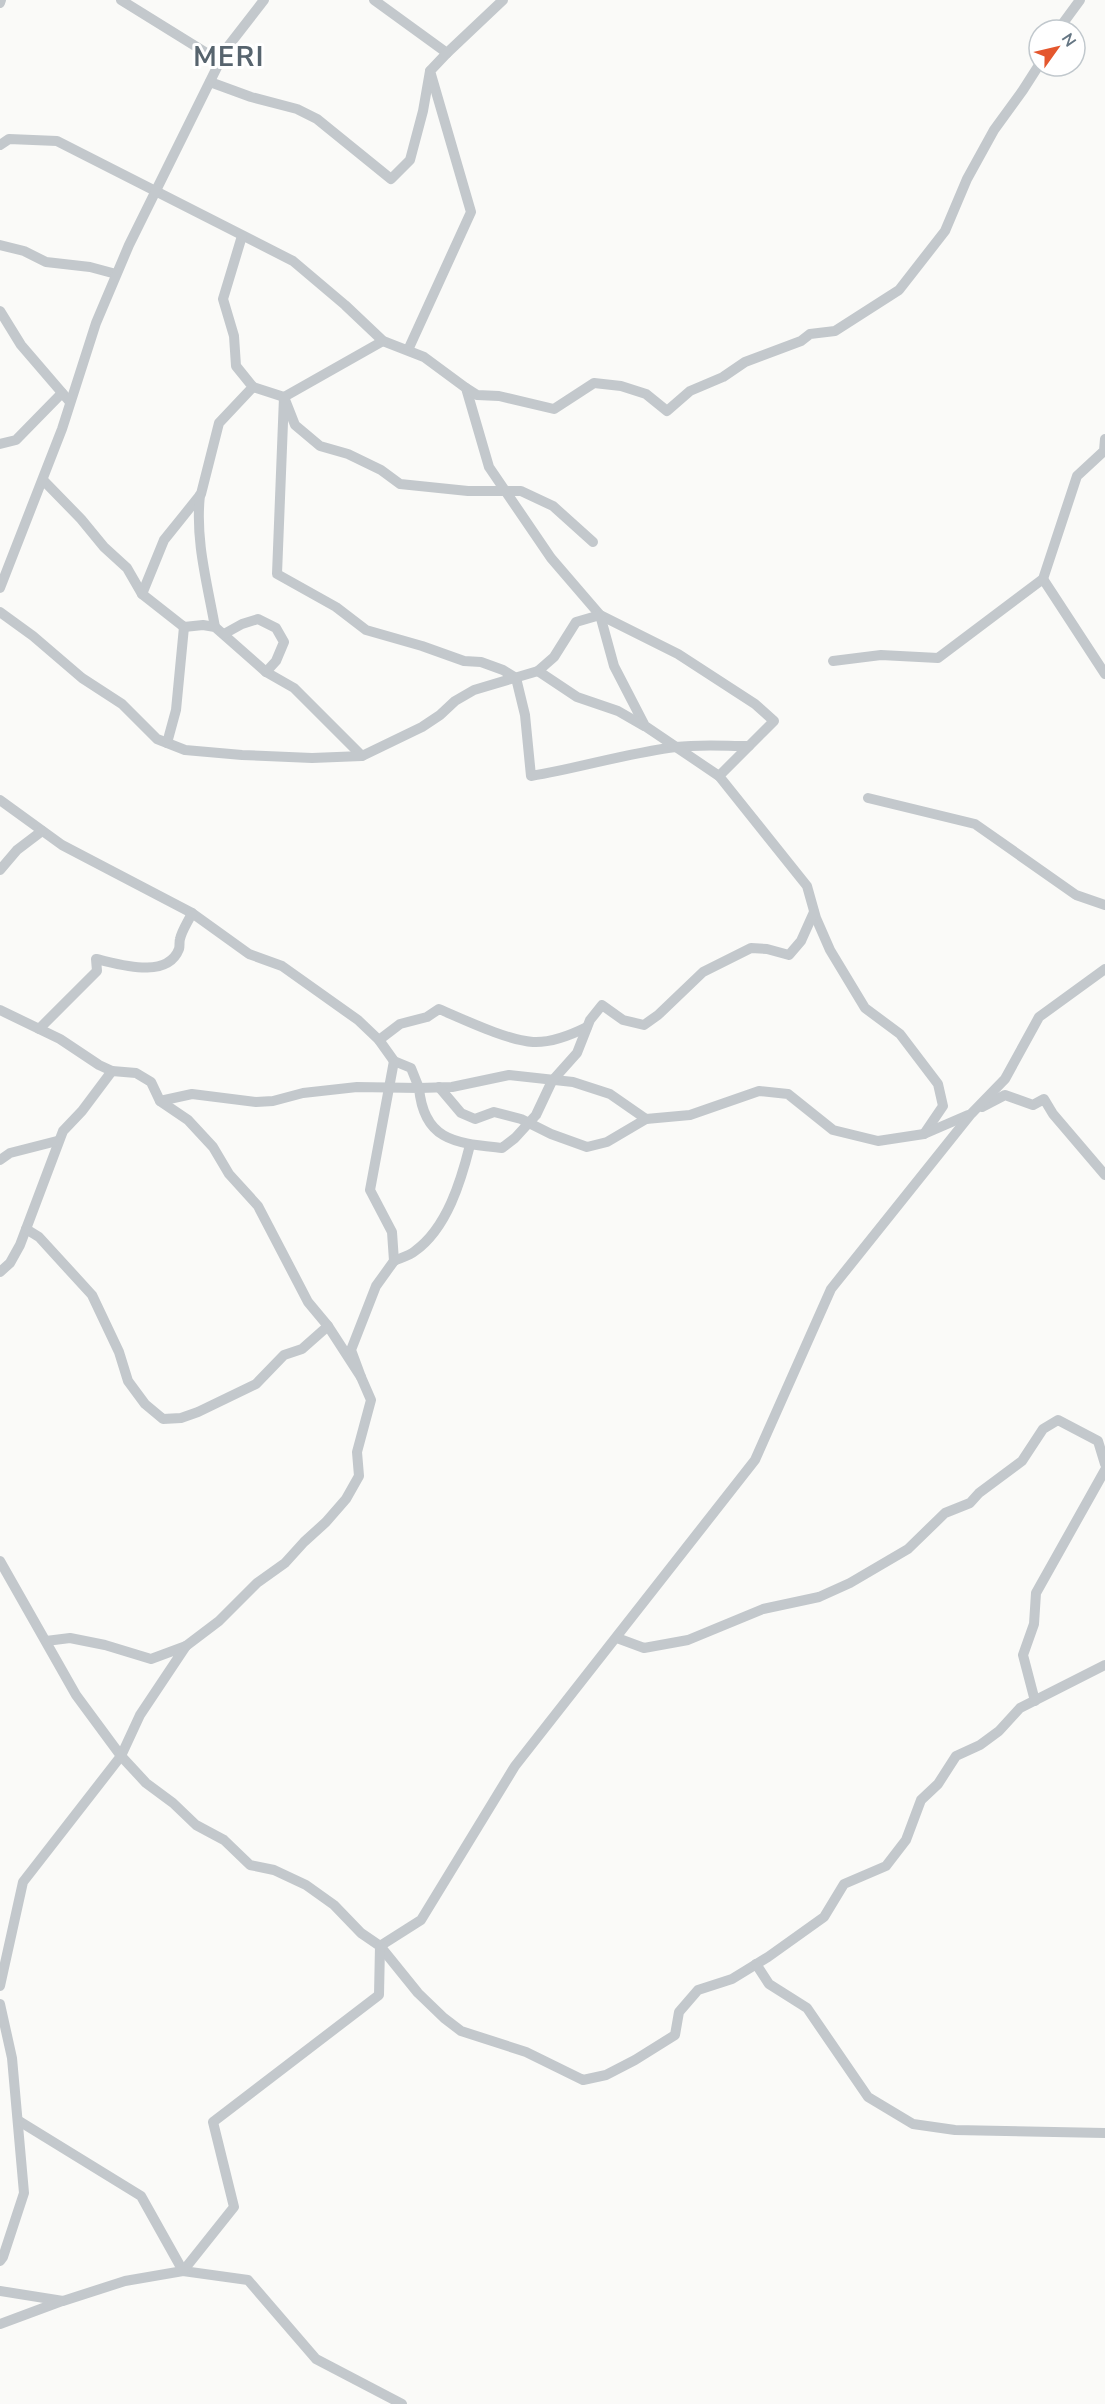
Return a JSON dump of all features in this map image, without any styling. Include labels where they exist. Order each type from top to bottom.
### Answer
[{"type":"street","points":[[121,0],[221,62]]},
{"type":"street","points":[[0,588],[43,480],[96,323],[117,274],[226,49],[264,0]]},
{"type":"street","points":[[374,0],[447,53]]},
{"type":"street","points":[[210,82],[251,97],[297,109],[317,119],[391,179],[410,160],[423,111],[430,71],[502,0]]},
{"type":"street","points":[[1067,18],[1080,0]]},
{"type":"street","points":[[408,350],[471,212],[430,71]]},
{"type":"street","points":[[3,139],[57,141],[293,261],[383,341],[424,357],[477,396],[499,396],[554,409],[594,383],[621,386],[646,394],[667,411],[690,391],[723,377],[745,362],[801,341],[810,334],[834,331],[899,290],[945,231],[967,179],[994,130],[1031,78]]},
{"type":"street","points":[[242,236],[223,298],[234,336],[236,366],[253,387],[284,398],[295,425],[320,446],[348,454],[381,470],[400,484],[468,491],[504,489],[521,491],[553,506],[593,542]]},
{"type":"street","points":[[0,244],[53,263],[90,267],[117,274]]},
{"type":"street","points":[[0,311],[21,345],[70,402]]},
{"type":"street","points":[[284,398],[383,341]]},
{"type":"street","points":[[220,631],[200,551],[197,521],[201,494],[219,423],[253,387]]},
{"type":"street","points":[[466,388],[489,467],[551,558],[600,615],[678,654],[755,704],[774,721],[719,776]]},
{"type":"street","points":[[0,444],[16,440],[62,393]]},
{"type":"street","points":[[284,398],[277,574],[336,607],[366,630],[464,661],[481,662],[504,670],[516,678],[525,715],[531,776],[575,769],[631,754],[678,747],[749,746]]},
{"type":"street","points":[[833,661],[881,655],[938,658],[1043,579],[1077,476],[1104,451],[1105,439]]},
{"type":"street","points":[[43,480],[81,519],[104,547],[127,568],[142,594],[184,627],[203,625],[220,631],[266,672],[294,688],[362,756]]},
{"type":"street","points":[[142,594],[164,540],[201,494]]},
{"type":"street","points":[[1043,579],[1105,674]]},
{"type":"street","points":[[0,612],[33,636],[82,678],[122,704],[157,739],[185,750],[312,758],[362,756],[422,727],[454,701],[474,690],[538,671],[554,657],[576,622],[600,615]]},
{"type":"street","points":[[600,615],[614,666],[645,726]]},
{"type":"street","points":[[220,631],[258,620],[276,628],[285,642],[276,661],[266,672]]},
{"type":"street","points":[[167,743],[176,710],[184,627]]},
{"type":"street","points":[[538,671],[577,697],[618,711],[645,726],[719,776],[807,886],[814,912],[830,950],[865,1008],[900,1034],[938,1084],[944,1106],[924,1134]]},
{"type":"street","points":[[868,798],[975,824],[1076,895],[1105,905]]},
{"type":"street","points":[[0,800],[62,845],[192,913],[249,954],[282,966],[358,1020],[379,1040],[394,1061],[411,1068],[419,1088],[421,1108],[434,1130],[462,1144],[502,1148],[515,1138],[536,1115],[552,1081],[577,1053],[587,1027],[602,1005],[623,1020],[644,1025],[658,1015],[703,972],[752,948],[767,949],[789,955],[801,941],[814,912]]},
{"type":"street","points":[[0,870],[17,850],[42,831]]},
{"type":"street","points":[[39,1029],[85,985],[97,970],[96,958],[146,968],[156,968],[168,960],[178,950],[180,939],[192,913]]},
{"type":"street","points":[[381,1946],[421,1920],[514,1766],[755,1460],[831,1288],[971,1114],[1005,1079],[1039,1017],[1105,969]]},
{"type":"street","points":[[379,1040],[400,1024],[428,1017],[439,1009],[492,1031],[533,1042],[566,1038],[587,1027]]},
{"type":"street","points":[[0,1010],[60,1039],[99,1065],[112,1071],[136,1073],[151,1082],[160,1101],[188,1120],[213,1148],[229,1174],[258,1206],[308,1302],[328,1326],[361,1377]]},
{"type":"street","points":[[394,1061],[370,1190],[392,1232],[394,1261]]},
{"type":"street","points":[[0,1272],[10,1263],[26,1229],[52,1162],[57,1141],[112,1071]]},
{"type":"street","points":[[160,1101],[192,1095],[256,1102],[273,1101],[329,1090],[357,1087],[439,1087],[476,1083],[509,1075],[573,1082],[610,1094],[646,1119]]},
{"type":"street","points":[[439,1087],[461,1113],[475,1119],[494,1112],[529,1123],[587,1147],[607,1142],[646,1119],[690,1114],[759,1091],[788,1094],[833,1130],[878,1141],[924,1134],[971,1114],[1005,1095],[1033,1105],[1044,1099],[1053,1114],[1105,1175]]},
{"type":"street","points":[[0,1160],[10,1153],[57,1141]]},
{"type":"street","points":[[46,1641],[70,1638],[105,1645],[151,1659],[186,1646],[219,1621],[257,1583],[285,1563],[346,1499],[359,1476],[357,1452],[371,1400],[351,1350],[376,1286],[394,1261],[414,1252],[432,1236],[455,1193],[464,1171],[470,1145]]},
{"type":"street","points":[[26,1229],[39,1237],[92,1295],[119,1353],[128,1381],[145,1404],[163,1419],[182,1418],[198,1412],[256,1384],[284,1355],[302,1349],[328,1326]]},
{"type":"street","points":[[617,1638],[644,1648],[688,1640],[764,1609],[819,1597],[850,1583],[908,1549],[945,1513],[970,1503],[979,1493],[1022,1461],[1043,1429],[1058,1420],[1098,1441],[1105,1464]]},
{"type":"street","points":[[1035,1701],[1023,1655],[1034,1624],[1036,1593],[1050,1564],[1105,1470]]},
{"type":"street","points":[[0,1561],[76,1695],[121,1756],[146,1783],[173,1803],[196,1825],[224,1840],[250,1864],[274,1870],[306,1885],[334,1905],[361,1933],[381,1946],[418,1993],[461,2031],[526,2052],[583,2080],[606,2075],[635,2061],[675,2035],[679,2012],[698,1990],[732,1979],[825,1917],[844,1884],[886,1866],[906,1840],[921,1800],[939,1784],[956,1756],[980,1745],[999,1731],[1020,1708],[1105,1665]]},
{"type":"street","points":[[0,1986],[23,1882],[121,1756],[140,1715],[186,1646]]},
{"type":"street","points":[[183,2271],[234,2206],[213,2122],[379,1995],[381,1946]]},
{"type":"street","points":[[756,1964],[769,1984],[807,2008],[868,2097],[913,2124],[955,2130],[1105,2133]]},
{"type":"street","points":[[0,2004],[12,2058],[24,2193],[0,2261]]},
{"type":"street","points":[[19,2121],[141,2196],[183,2271]]},
{"type":"street","points":[[0,2324],[125,2281],[183,2271],[248,2280],[316,2359],[402,2404]]},
{"type":"street","points":[[0,2291],[63,2301]]},
{"type":"district","name":"MERI","points":[[229,57]]}]
